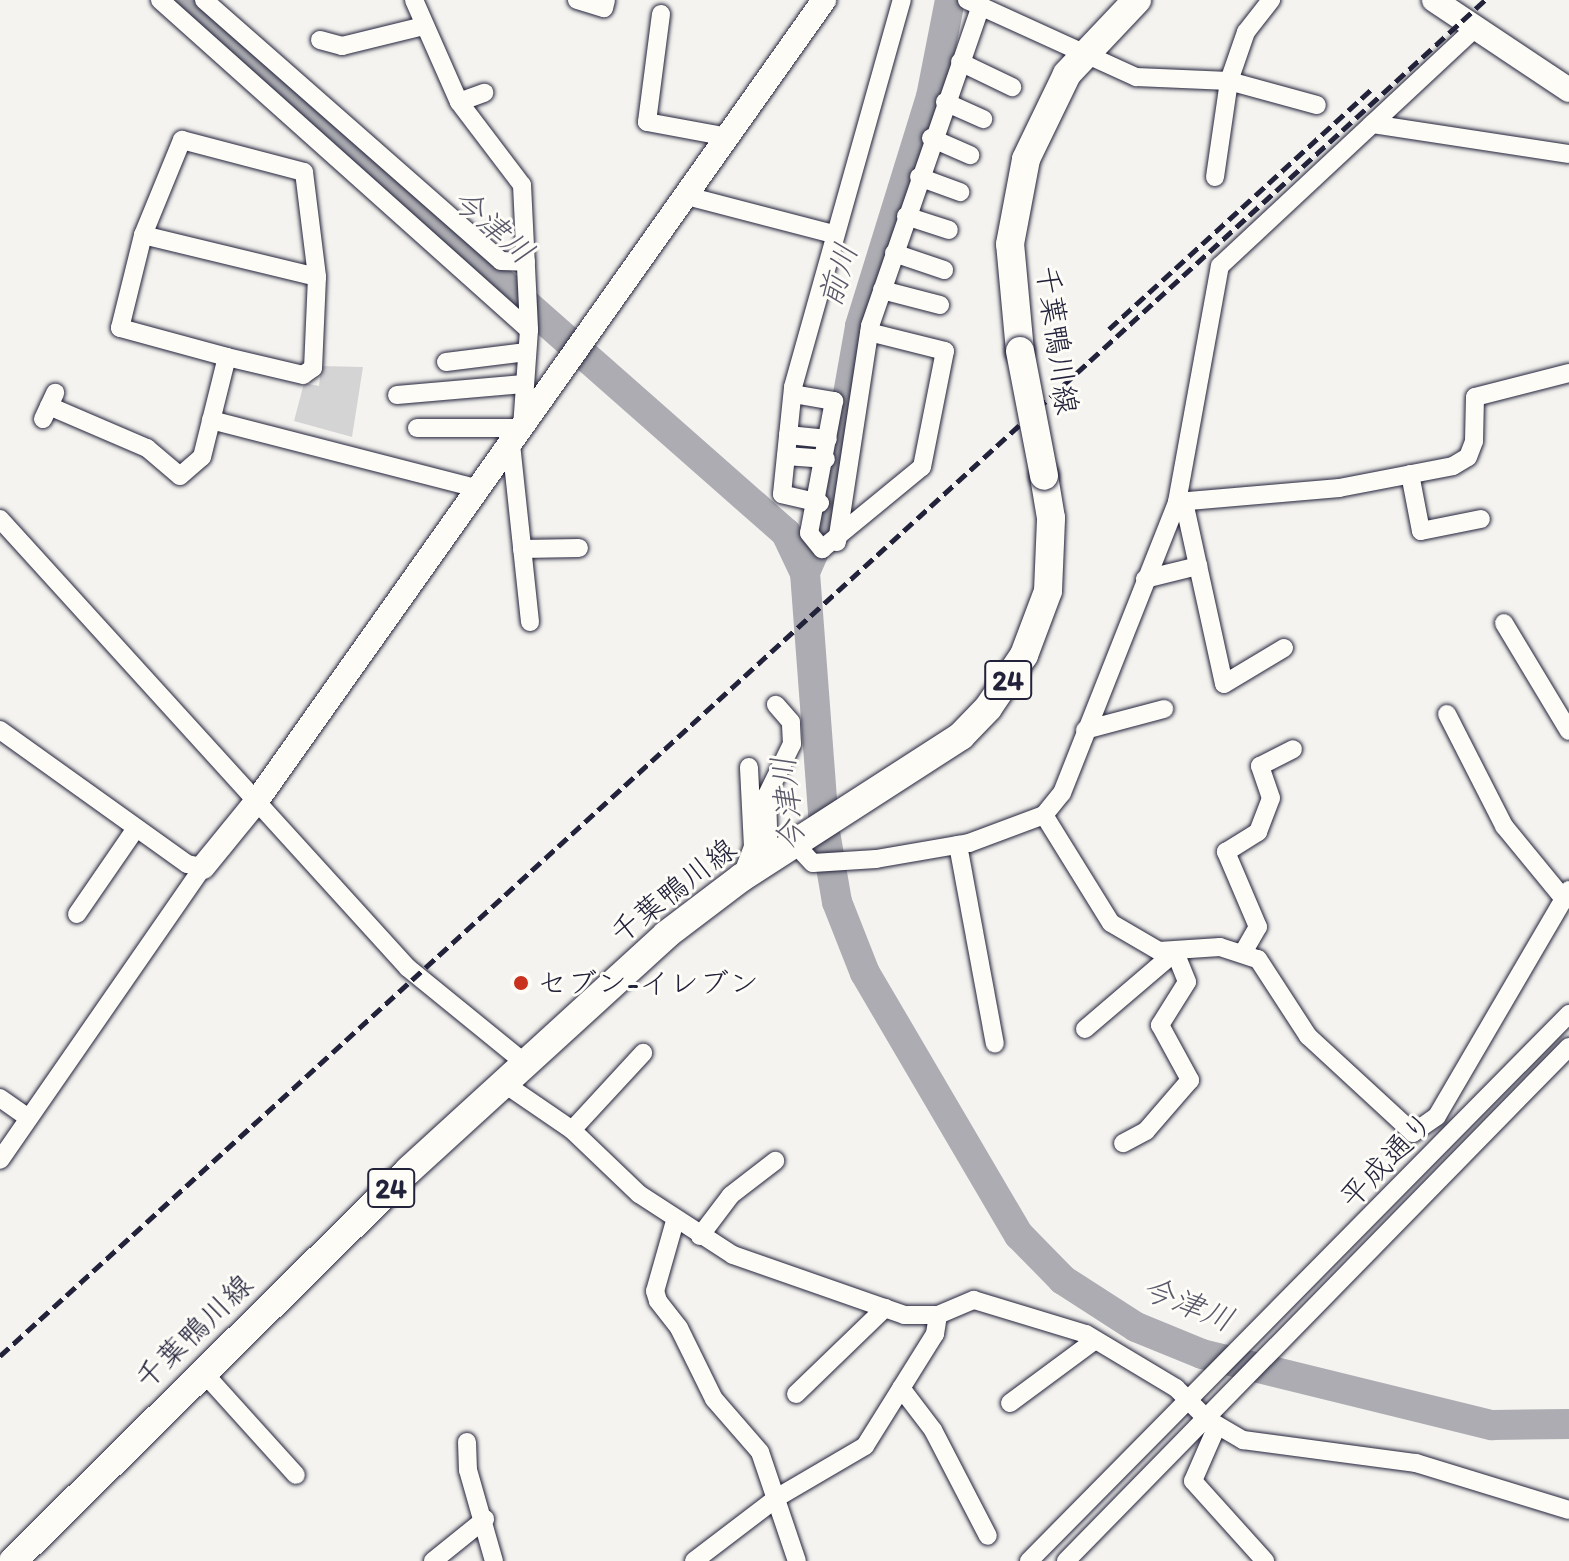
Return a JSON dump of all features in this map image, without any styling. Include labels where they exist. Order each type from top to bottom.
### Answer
[{"type":"main road","name":"千葉鴨川線","points":[[13,1561],[202,1371],[502,1082],[666,935],[769,859],[804,854],[843,813],[961,736],[1024,655],[1049,579],[1044,476],[1020,351],[1011,275],[1017,190],[1051,99],[1082,55],[1137,0]]},
{"type":"street","points":[[160,0],[529,330]]},
{"type":"street","points":[[204,0],[501,261],[526,262]]},
{"type":"street","points":[[414,0],[459,102],[522,185],[529,330],[517,436],[522,549],[530,622]]},
{"type":"street","points":[[577,0],[604,8],[606,0]]},
{"type":"street","points":[[0,1160],[203,867],[256,802],[824,0]]},
{"type":"street","points":[[820,503],[782,494],[793,394],[833,234],[874,116],[902,0]]},
{"type":"street","points":[[1215,177],[1229,81],[1246,32],[1271,0]]},
{"type":"street","points":[[1434,0],[1569,90]]},
{"type":"street","points":[[837,542],[869,332],[931,138],[960,62],[974,2],[1082,55],[1136,77],[1229,81],[1317,105]]},
{"type":"street","points":[[661,14],[647,122],[728,137]]},
{"type":"street","points":[[320,40],[342,46],[424,26]]},
{"type":"street","points":[[804,854],[846,861],[958,845],[1044,815],[1062,793],[1145,579],[1181,502],[1220,266],[1475,28]]},
{"type":"street","points":[[960,62],[1012,87]]},
{"type":"street","points":[[459,102],[484,93]]},
{"type":"street","points":[[945,102],[983,119]]},
{"type":"street","points":[[1372,124],[1569,154]]},
{"type":"street","points":[[931,138],[970,155]]},
{"type":"street","points":[[182,140],[304,172],[317,277],[313,368],[303,375],[120,328],[143,235],[182,140]]},
{"type":"street","points":[[919,177],[960,192]]},
{"type":"street","points":[[687,196],[833,234]]},
{"type":"street","points":[[906,216],[949,230]]},
{"type":"street","points":[[143,235],[317,277]]},
{"type":"street","points":[[894,253],[944,270]]},
{"type":"street","points":[[882,290],[940,305]]},
{"type":"street","points":[[793,394],[834,401],[820,503],[809,533],[822,549],[837,542],[922,467],[945,351],[869,332]]},
{"type":"street","points":[[446,362],[526,352]]},
{"type":"street","points":[[49,406],[147,448],[180,476],[202,457],[227,357]]},
{"type":"street","points":[[1181,502],[1339,488],[1410,474],[1468,457],[1475,397],[1569,373]]},
{"type":"street","points":[[397,395],[524,384]]},
{"type":"street","points":[[211,420],[479,489]]},
{"type":"street","points":[[417,428],[517,436]]},
{"type":"street","points":[[788,435],[828,439]]},
{"type":"street","points":[[786,456],[826,459]]},
{"type":"street","points":[[1410,474],[1421,531],[1481,519]]},
{"type":"street","points":[[1181,502],[1224,684],[1284,648]]},
{"type":"street","points":[[0,519],[415,975],[525,1063]]},
{"type":"street","points":[[522,549],[579,548]]},
{"type":"street","points":[[1145,579],[1198,566]]},
{"type":"street","points":[[1504,623],[1563,709],[1569,731]]},
{"type":"street","points":[[769,859],[767,795],[792,744],[791,722],[776,705]]},
{"type":"street","points":[[1085,730],[1164,709]]},
{"type":"street","points":[[1044,815],[1111,923],[1147,946],[1175,952],[1244,951],[1258,959],[1308,1036],[1404,1130],[1422,1129],[1437,1116],[1514,994],[1567,894],[1504,826],[1447,714]]},
{"type":"street","points":[[0,730],[187,864],[203,867]]},
{"type":"street","points":[[1244,951],[1258,927],[1226,852],[1258,832],[1271,798],[1260,766],[1293,749]]},
{"type":"street","points":[[741,878],[753,847],[749,767]]},
{"type":"street","points":[[77,914],[136,828]]},
{"type":"street","points":[[958,845],[995,1044]]},
{"type":"street","points":[[1085,1029],[1175,952]]},
{"type":"street","points":[[1123,1143],[1146,1131],[1190,1080],[1160,1025],[1187,982],[1175,952]]},
{"type":"street","name":"平成通り","points":[[1188,1400],[1246,1346],[1569,1014]]},
{"type":"street","name":"平成通り","points":[[1212,1422],[1238,1385],[1268,1352],[1569,1047]]},
{"type":"street","points":[[572,1130],[643,1053]]},
{"type":"street","points":[[502,1082],[572,1130],[675,1221],[733,1255],[885,1308],[938,1315],[974,1300],[1095,1340],[1188,1400],[1212,1422],[1243,1440],[1416,1463],[1569,1510]]},
{"type":"street","points":[[0,1098],[29,1118]]},
{"type":"street","points":[[1422,1129],[1455,1162]]},
{"type":"street","points":[[700,1236],[731,1195],[775,1161]]},
{"type":"street","points":[[675,1221],[655,1291],[658,1301],[679,1328],[714,1399],[760,1452],[778,1497],[797,1561]]},
{"type":"street","points":[[796,1394],[885,1308]]},
{"type":"street","points":[[694,1561],[778,1497],[865,1446],[935,1334],[938,1315]]},
{"type":"street","points":[[1010,1403],[1095,1340]]},
{"type":"street","points":[[202,1371],[296,1475]]},
{"type":"street","points":[[901,1388],[933,1430],[988,1536]]},
{"type":"street","points":[[1029,1561],[1188,1400]]},
{"type":"street","points":[[1066,1561],[1170,1456],[1212,1422]]},
{"type":"street","points":[[1193,1481],[1212,1422]]},
{"type":"street","points":[[467,1442],[468,1470],[485,1519],[494,1561]]},
{"type":"street","points":[[1170,1456],[1265,1561]]},
{"type":"street","points":[[433,1561],[485,1519]]},
{"type":"shaded area","points":[[321,366],[363,367],[352,437],[294,421],[304,383],[319,386]]},
{"type":"waterway","name":"今津川","points":[[181,0],[786,533],[805,573],[824,826],[837,902],[865,973],[1019,1235],[1063,1280],[1136,1327],[1202,1354],[1492,1425],[1569,1424]]},
{"type":"waterway","name":"前川","points":[[806,570],[824,529],[860,326],[931,97],[950,0]]},
{"type":"railway","points":[[0,1356],[1485,0]]},
{"type":"railway","points":[[1109,329],[1372,89]]},
{"type":"place","name":"セブン-イレブン","points":[[521,983]]}]
